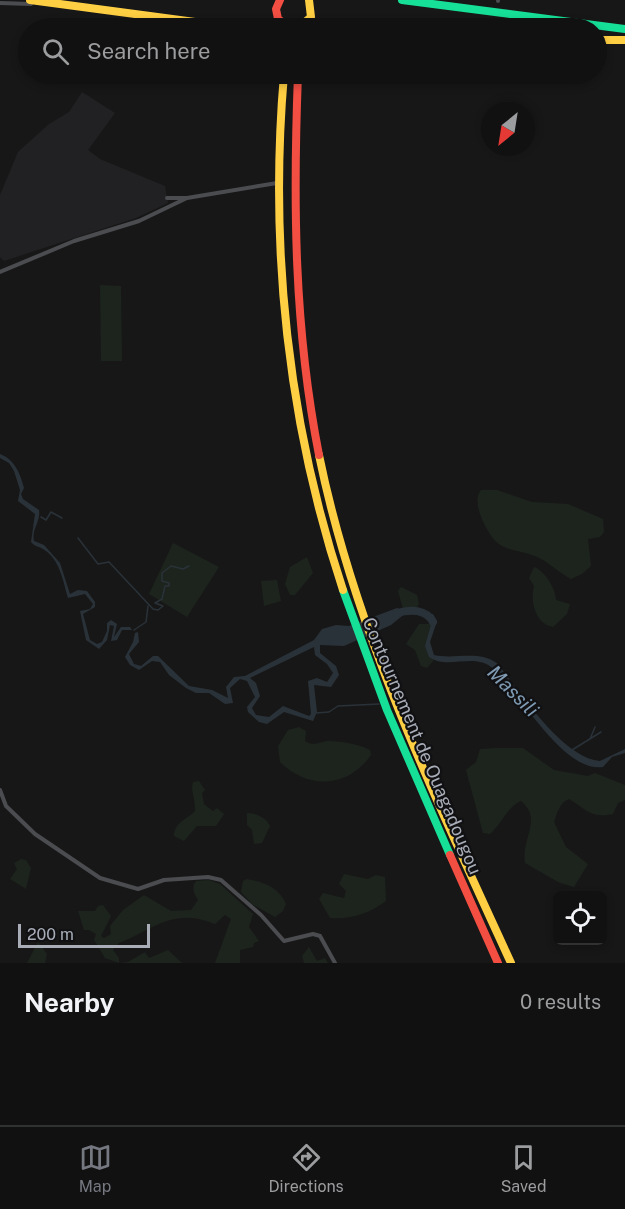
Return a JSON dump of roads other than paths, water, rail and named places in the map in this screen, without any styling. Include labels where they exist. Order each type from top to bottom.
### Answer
[{"type":"highway","points":[[280,0],[276,9],[281,18]]},
{"type":"highway","points":[[308,18],[313,12],[309,0],[319,0]]},
{"type":"highway","points":[[402,0],[540,18]]},
{"type":"highway","points":[[30,2],[160,18]]},
{"type":"highway","points":[[607,27],[625,29]]},
{"type":"highway","points":[[607,40],[625,40]]},
{"type":"highway","name":"Contournement de Ouagadougou","points":[[281,84],[278,183],[285,304],[299,415],[313,485],[359,639],[498,963]]},
{"type":"highway","name":"Contournement de Ouagadougou","points":[[298,84],[293,216],[297,300],[305,368],[332,509],[370,635],[511,963]]},
{"type":"highway","points":[[298,95],[301,84]]},
{"type":"street","points":[[0,3],[30,2]]},
{"type":"street","points":[[167,198],[188,198],[278,183]]},
{"type":"street","points":[[0,272],[74,241],[139,221],[188,198]]},
{"type":"street","points":[[0,790],[6,806],[35,834],[100,878],[138,889],[164,880],[208,877],[221,880],[261,915],[284,941],[313,934],[320,936],[335,963]]},
{"type":"water","points":[[0,454],[10,460],[19,472],[24,488],[21,494],[23,499],[39,510],[34,541],[44,545],[60,563],[70,594],[78,590],[87,591],[95,602],[95,607],[83,614],[90,640],[97,644],[102,642],[107,631],[107,623],[111,620],[117,624],[114,637],[121,627],[130,627],[132,630],[122,630],[117,640],[111,641],[114,626],[110,625],[107,640],[99,649],[86,640],[80,611],[90,609],[93,604],[85,594],[68,598],[57,564],[49,553],[31,542],[35,514],[18,501],[20,490],[14,471],[9,463],[0,458]]},
{"type":"water","points":[[397,608],[407,612],[391,625],[344,646],[320,645],[320,653],[336,666],[339,675],[331,687],[314,685],[317,712],[313,721],[284,712],[267,724],[259,722],[248,712],[247,707],[255,697],[247,681],[240,679],[230,688],[233,703],[225,704],[209,693],[196,693],[186,688],[169,675],[160,662],[152,661],[139,670],[130,665],[125,657],[135,633],[138,632],[139,642],[129,654],[134,664],[141,666],[153,656],[158,656],[189,686],[212,690],[228,698],[226,687],[234,677],[245,676],[314,640],[322,629],[336,625],[349,626]],"holes":[[[314,647],[315,655],[327,664],[333,673],[327,682],[317,678],[308,681],[311,714],[309,716],[283,706],[269,717],[256,715],[252,708],[260,696],[256,683],[250,678]]]},
{"type":"water","points":[[426,614],[433,614],[437,621],[430,642],[434,655],[475,656],[491,660],[498,664],[543,722],[572,749],[586,757],[600,761],[625,749],[625,753],[612,757],[603,767],[588,765],[572,757],[542,728],[491,667],[476,661],[444,662],[429,657],[425,646],[431,624]]},
{"type":"waterway","points":[[41,517],[46,520],[51,512],[62,518]]},
{"type":"waterway","points":[[78,538],[98,564],[109,562],[153,609],[158,610],[163,606],[155,603],[162,599],[165,586],[169,586],[169,583],[162,581],[162,573],[171,566],[183,569],[189,566]]},
{"type":"waterway","points":[[134,630],[146,622],[148,606]]},
{"type":"waterway","name":"Massili","points":[[397,613],[422,612],[433,622]]},
{"type":"waterway","points":[[316,713],[329,712],[338,706],[379,704]]},
{"type":"waterway","points":[[590,739],[595,727]]},
{"type":"waterway","points":[[572,750],[601,732]]}]
